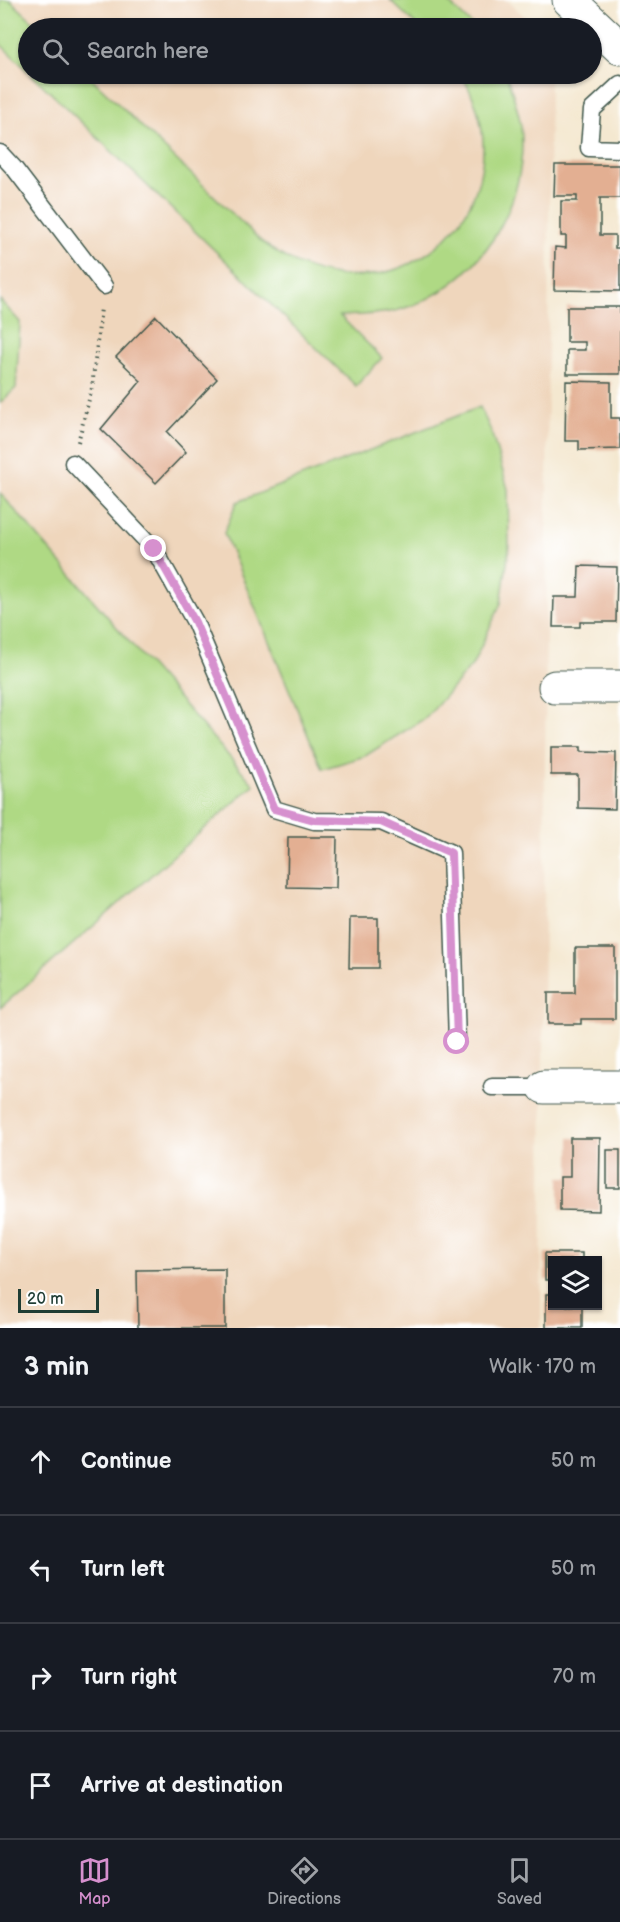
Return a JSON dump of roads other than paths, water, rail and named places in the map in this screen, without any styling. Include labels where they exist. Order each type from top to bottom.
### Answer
[{"type":"street","points":[[569,0],[588,18]]},
{"type":"street","points":[[602,31],[620,48]]},
{"type":"street","points":[[555,687],[620,687]]},
{"type":"street","points":[[544,1087],[620,1087]]},
{"type":"lane","points":[[620,84],[591,110],[589,148],[620,149]]},
{"type":"lane","points":[[0,153],[104,286]]},
{"type":"lane","points":[[73,463],[154,549],[195,622],[274,809],[314,820],[381,822],[451,853],[457,1042]]},
{"type":"lane","points":[[492,1087],[544,1087]]}]
